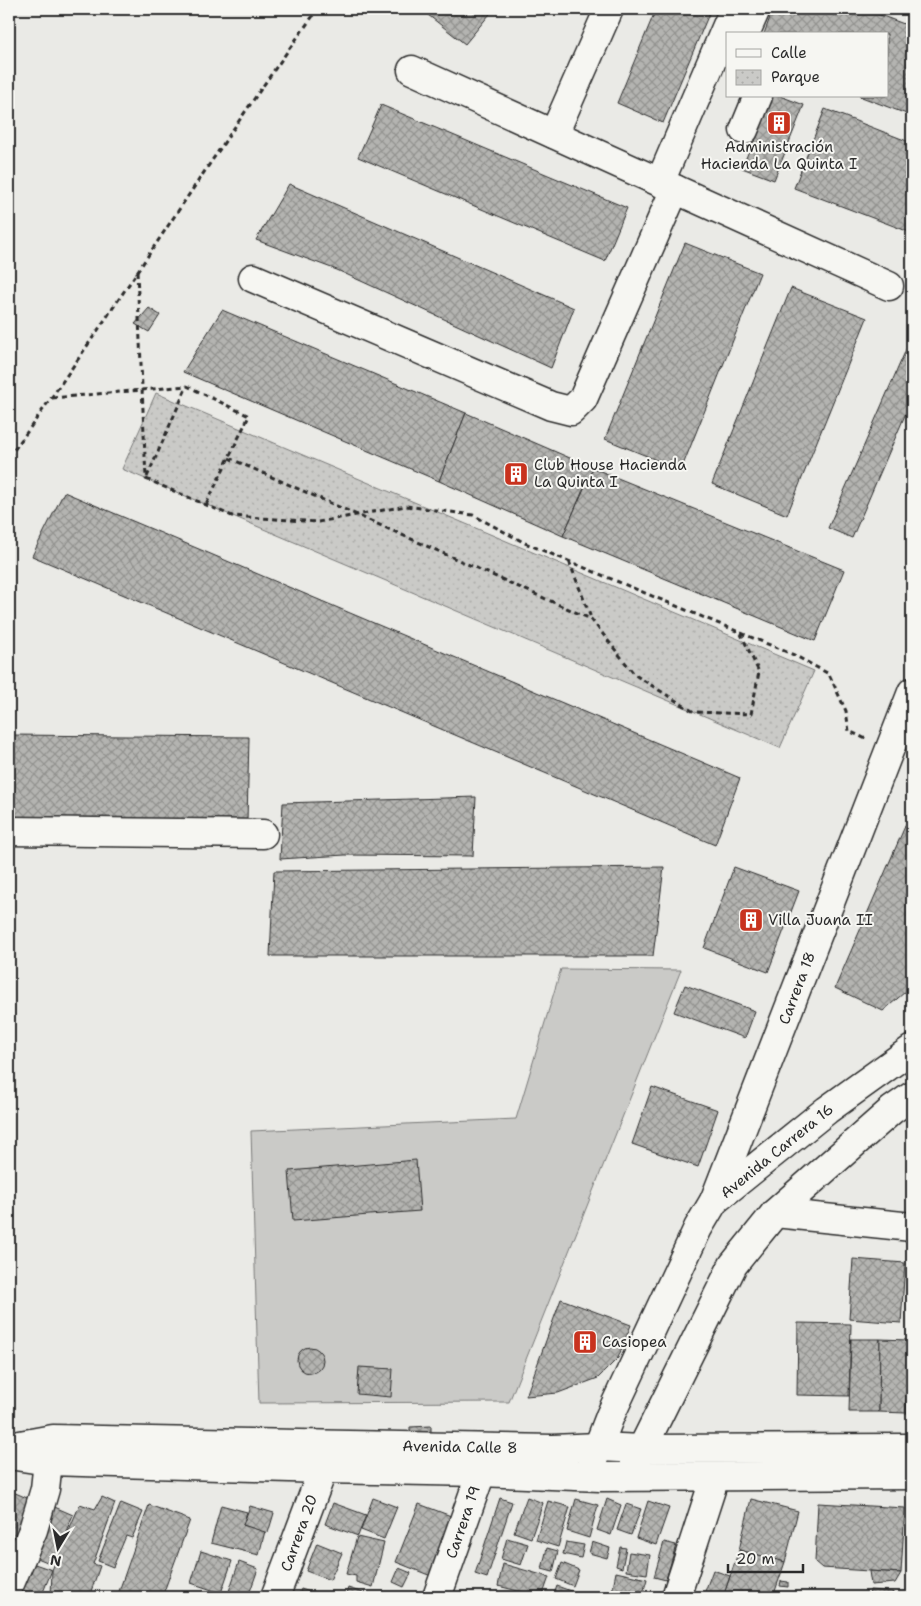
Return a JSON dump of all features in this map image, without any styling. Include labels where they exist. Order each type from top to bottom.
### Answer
[{"type":"main road","points":[[554,134],[609,9]]},
{"type":"main road","points":[[253,278],[550,406],[571,411],[583,399],[668,186],[734,9]]},
{"type":"main road","points":[[746,32],[756,9]]},
{"type":"main road","points":[[412,70],[889,286]]},
{"type":"main road","points":[[744,130],[757,98]]},
{"type":"main road","name":"Carrera 18","points":[[714,1201],[889,750],[909,706]]},
{"type":"main road","points":[[9,831],[263,834]]},
{"type":"main road","name":"Avenida Carrera 16","points":[[587,1476],[610,1416],[698,1228],[714,1201],[827,1110],[912,1049]]},
{"type":"main road","points":[[629,1477],[733,1265],[775,1213],[892,1110],[912,1096]]},
{"type":"main road","points":[[775,1213],[912,1227]]},
{"type":"main road","name":"Avenida Calle 8","points":[[9,1447],[53,1439],[485,1460],[587,1476],[912,1475]]},
{"type":"main road","name":"Avenida Calle 8","points":[[9,1455],[48,1461],[323,1469],[485,1460],[552,1449],[598,1447],[642,1449],[912,1448]]},
{"type":"main road","name":"Carrera 19","points":[[437,1597],[485,1460]]},
{"type":"main road","points":[[9,1586],[33,1530],[45,1489],[48,1461]]},
{"type":"main road","name":"Carrera 20","points":[[275,1597],[323,1469]]},
{"type":"main road","points":[[676,1597],[715,1477]]},
{"type":"path","points":[[9,456],[52,398],[275,67],[318,9]]},
{"type":"path","points":[[137,272],[146,479]]},
{"type":"path","points":[[52,398],[187,386],[249,416],[206,505]]},
{"type":"path","points":[[146,479],[187,386]]},
{"type":"path","points":[[229,458],[591,618]]},
{"type":"path","points":[[146,479],[232,516],[318,522],[406,506],[474,515],[525,543],[794,655],[829,674],[846,711],[849,730],[889,750]]},
{"type":"path","points":[[569,561],[591,618],[635,675],[694,712],[751,714],[759,672],[741,633]]},
{"type":"green space","points":[[156,393],[814,671],[780,748],[122,469]]},
{"type":"green space","points":[[561,969],[681,970],[509,1402],[259,1403],[251,1131],[516,1119]]},
{"type":"building","points":[[425,9],[494,9],[465,44],[423,11]]},
{"type":"building","points":[[656,9],[711,9],[663,123],[617,103]]},
{"type":"building","points":[[773,9],[864,9],[912,27],[912,116],[864,98],[888,98],[888,32],[765,32]]},
{"type":"building","name":"Administración Hacienda La Quinta I","points":[[770,98],[785,98],[804,105],[774,180],[742,168]]},
{"type":"building","points":[[381,105],[627,208],[605,261],[358,157]]},
{"type":"building","points":[[825,109],[912,143],[912,233],[794,188]]},
{"type":"building","points":[[289,184],[574,308],[551,368],[337,270],[256,240]]},
{"type":"building","points":[[685,243],[760,273],[681,470],[605,439]]},
{"type":"building","points":[[791,288],[867,318],[787,515],[712,484]]},
{"type":"building","points":[[149,308],[160,315],[149,332],[135,324]]},
{"type":"building","points":[[222,310],[466,413],[439,481],[183,372]]},
{"type":"building","points":[[908,345],[912,347],[912,399],[852,538],[828,528]]},
{"type":"building","name":"Club House Hacienda La Quinta I","points":[[466,413],[593,468],[563,536],[439,481]]},
{"type":"building","points":[[593,468],[844,570],[815,641],[563,536]]},
{"type":"building","points":[[64,492],[740,778],[715,845],[32,556]]},
{"type":"building","points":[[9,735],[249,737],[247,822],[9,820]]},
{"type":"building","points":[[476,797],[473,856],[345,855],[280,859],[283,803]]},
{"type":"building","points":[[912,810],[912,986],[883,1011],[835,988]]},
{"type":"building","points":[[664,867],[653,956],[270,956],[274,871]]},
{"type":"building","name":"Villa Juana II","points":[[734,867],[799,891],[768,972],[704,948]]},
{"type":"building","points":[[685,985],[755,1011],[745,1038],[674,1012]]},
{"type":"building","points":[[652,1087],[718,1110],[698,1167],[632,1144]]},
{"type":"building","points":[[416,1160],[420,1211],[293,1221],[289,1171]]},
{"type":"building","points":[[853,1259],[905,1263],[901,1323],[849,1319]]},
{"type":"building","name":"Casiopea","points":[[561,1299],[631,1325],[618,1358],[598,1378],[558,1393],[526,1396]]},
{"type":"building","points":[[798,1323],[851,1324],[849,1396],[797,1395]]},
{"type":"building","points":[[851,1339],[880,1339],[879,1412],[849,1412]]},
{"type":"building","points":[[880,1339],[908,1340],[906,1413],[879,1412]]},
{"type":"building","points":[[908,1340],[912,1340],[912,1413],[906,1413]]},
{"type":"building","points":[[310,1347],[319,1351],[323,1360],[319,1369],[310,1373],[301,1369],[297,1360],[301,1351]]},
{"type":"building","points":[[359,1367],[393,1369],[391,1397],[357,1394]]},
{"type":"building","points":[[431,1426],[431,1434],[410,1435],[410,1427]]},
{"type":"building","points":[[13,1492],[34,1501],[9,1554],[9,1499]]},
{"type":"building","points":[[102,1497],[115,1503],[93,1564],[100,1566],[89,1597],[51,1596],[52,1570],[80,1504],[95,1509]]},
{"type":"building","points":[[527,1497],[543,1503],[531,1538],[514,1532]]},
{"type":"building","points":[[373,1498],[397,1507],[384,1539],[361,1530]]},
{"type":"building","points":[[500,1498],[512,1502],[487,1578],[475,1574]]},
{"type":"building","points":[[576,1499],[598,1505],[589,1538],[567,1531]]},
{"type":"building","points":[[607,1499],[621,1505],[611,1535],[597,1530]]},
{"type":"building","points":[[751,1499],[798,1511],[785,1562],[739,1550]]},
{"type":"building","points":[[548,1501],[570,1507],[558,1547],[536,1540]]},
{"type":"building","points":[[648,1501],[669,1508],[656,1545],[636,1538]]},
{"type":"building","points":[[121,1503],[143,1512],[132,1538],[126,1536],[113,1567],[98,1561]]},
{"type":"building","points":[[333,1503],[366,1515],[358,1536],[325,1524]]},
{"type":"building","points":[[818,1503],[905,1508],[901,1573],[822,1568],[815,1562]]},
{"type":"building","points":[[419,1504],[459,1519],[436,1578],[396,1562]]},
{"type":"building","points":[[626,1504],[641,1509],[631,1535],[617,1530]]},
{"type":"building","points":[[50,1505],[73,1515],[52,1564],[30,1555]]},
{"type":"building","points":[[149,1505],[190,1520],[162,1597],[117,1597]]},
{"type":"building","points":[[221,1505],[247,1512],[243,1525],[265,1531],[259,1555],[211,1543]]},
{"type":"building","points":[[250,1506],[274,1513],[268,1533],[243,1525]]},
{"type":"building","points":[[357,1537],[384,1543],[373,1587],[356,1582],[356,1576],[346,1574]]},
{"type":"building","points":[[507,1538],[528,1544],[521,1565],[501,1559]]},
{"type":"building","points":[[566,1542],[584,1545],[581,1558],[563,1554]]},
{"type":"building","points":[[592,1542],[610,1548],[607,1558],[589,1553]]},
{"type":"building","points":[[664,1542],[676,1545],[666,1580],[654,1577]]},
{"type":"building","points":[[317,1543],[342,1553],[330,1580],[306,1571]]},
{"type":"building","points":[[620,1547],[626,1548],[622,1568],[616,1566]]},
{"type":"building","points":[[547,1548],[558,1551],[553,1572],[542,1569]]},
{"type":"building","points":[[739,1550],[785,1562],[773,1597],[723,1597]]},
{"type":"building","points":[[201,1551],[232,1561],[221,1593],[191,1583]]},
{"type":"building","points":[[629,1552],[650,1555],[647,1574],[626,1571]]},
{"type":"building","points":[[26,1561],[52,1570],[41,1597],[17,1588]]},
{"type":"building","points":[[239,1562],[258,1569],[248,1597],[227,1597]]},
{"type":"building","points":[[562,1563],[579,1570],[573,1586],[556,1579]]},
{"type":"building","points":[[503,1564],[549,1577],[542,1597],[498,1586]]},
{"type":"building","points":[[399,1568],[411,1573],[404,1587],[393,1582]]},
{"type":"building","points":[[713,1570],[730,1576],[723,1597],[704,1594]]},
{"type":"building","points":[[869,1571],[901,1573],[895,1583],[871,1585]]},
{"type":"building","points":[[616,1572],[647,1579],[642,1597],[631,1597],[612,1592]]},
{"type":"building","points":[[781,1581],[788,1582],[788,1587],[780,1586]]},
{"type":"building","points":[[557,1586],[587,1597],[553,1597]]},
{"type":"building","points":[[348,1588],[363,1593],[361,1597],[345,1597]]},
{"type":"building","points":[[301,1589],[313,1593],[312,1597],[298,1597]]},
{"type":"building","points":[[870,1590],[893,1592],[892,1597],[869,1597]]},
{"type":"building","points":[[24,1592],[37,1597],[22,1597]]},
{"type":"place","name":"Administración Hacienda La Quinta I","points":[[779,123]]},
{"type":"place","name":"Club House Hacienda La Quinta I","points":[[516,474]]},
{"type":"place","name":"Villa Juana II","points":[[751,920]]},
{"type":"place","name":"Casiopea","points":[[585,1342]]}]
